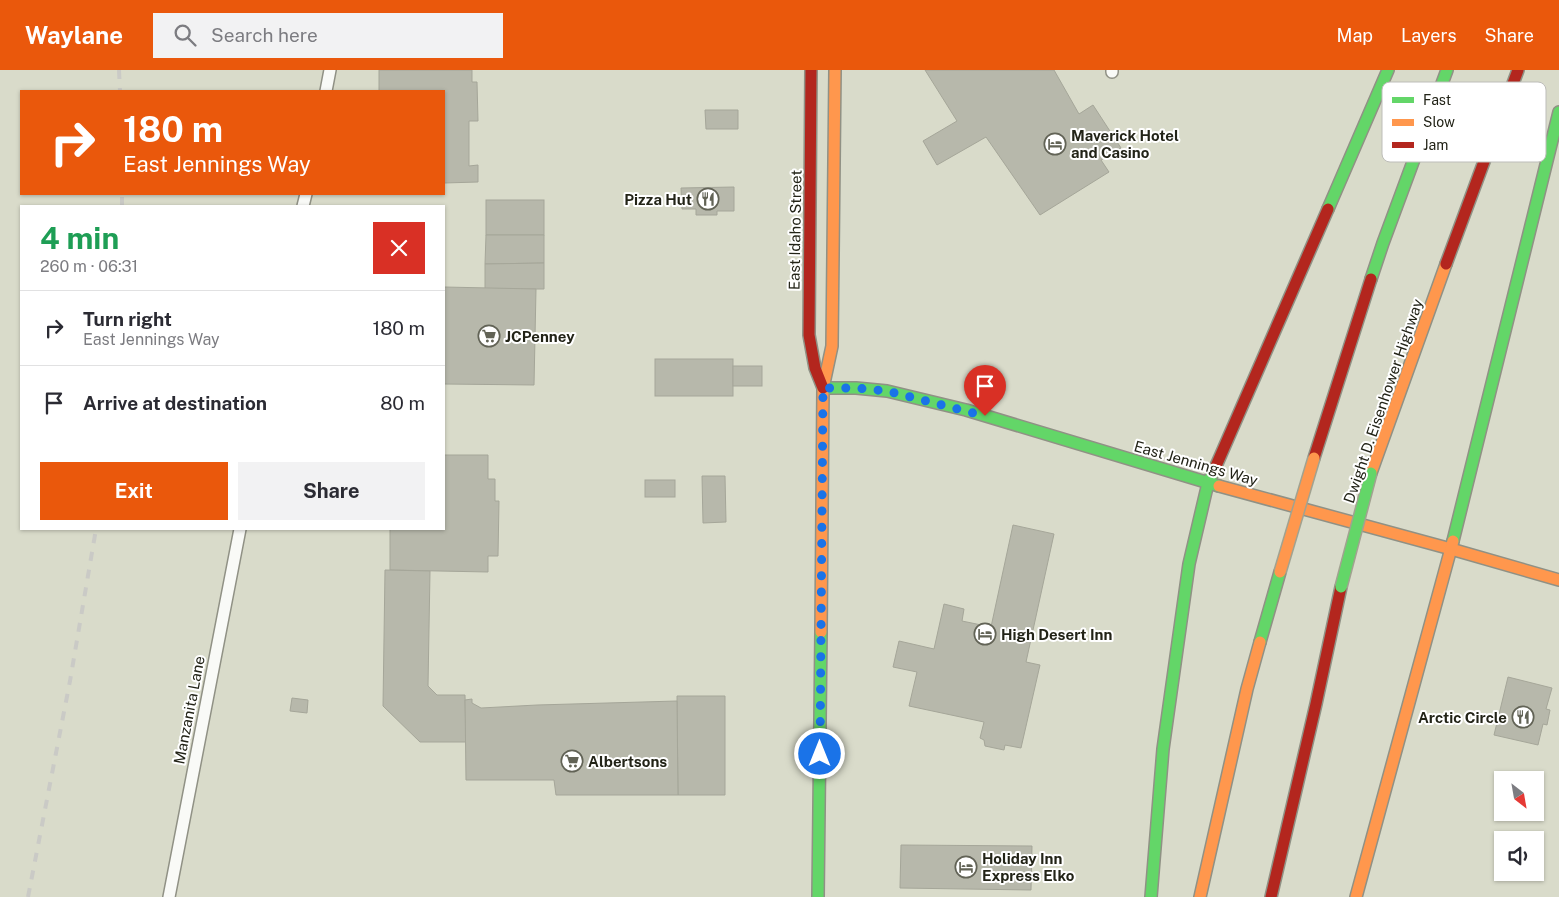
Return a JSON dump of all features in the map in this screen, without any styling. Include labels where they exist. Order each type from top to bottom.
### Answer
[{"type":"main road","name":"East Idaho Street","points":[[811,70],[809,335],[815,368],[823,388]]},
{"type":"main road","name":"East Idaho Street","points":[[818,897],[823,388],[831,357],[832,340],[834,70]]},
{"type":"main road","points":[[1383,82],[1388,70]]},
{"type":"main road","points":[[1443,82],[1447,70]]},
{"type":"main road","name":"Dwight D. Eisenhower Highway","points":[[1513,82],[1518,70]]},
{"type":"main road","points":[[1151,897],[1163,749],[1187,574],[1208,483],[1382,84]]},
{"type":"main road","points":[[1356,897],[1451,548],[1559,112]]},
{"type":"main road","points":[[1200,897],[1247,689],[1280,572],[1314,458],[1384,243],[1413,162]]},
{"type":"main road","name":"Dwight D. Eisenhower Highway","points":[[1272,897],[1341,587],[1371,474],[1483,162]]},
{"type":"main road","name":"East Jennings Way","points":[[823,388],[856,388],[887,391],[966,410],[1208,483],[1451,548],[1559,580]]},
{"type":"street","points":[[326,90],[330,70]]},
{"type":"street","name":"Manzanita Lane","points":[[169,897],[240,530]]},
{"type":"building","points":[[379,70],[472,70],[472,82],[477,82],[478,121],[469,121],[469,166],[478,165],[478,182],[445,183],[445,90],[379,90]]},
{"type":"building","name":"Maverick Hotel and Casino","points":[[925,70],[1054,70],[1079,114],[1093,105],[1121,148],[1101,160],[1109,172],[1040,215],[986,137],[937,165],[923,141],[957,121]]},
{"type":"building","points":[[705,110],[738,110],[738,129],[706,129]]},
{"type":"building","name":"Pizza Hut","points":[[734,187],[734,211],[717,211],[717,215],[696,215],[696,209],[682,209],[681,188]]},
{"type":"building","points":[[486,200],[544,200],[544,235],[486,235]]},
{"type":"building","points":[[486,235],[544,235],[544,263],[485,264]]},
{"type":"building","points":[[544,263],[544,289],[485,289],[485,264]]},
{"type":"building","name":"JCPenney","points":[[445,287],[536,289],[534,385],[445,384]]},
{"type":"building","points":[[655,359],[733,359],[733,396],[655,396]]},
{"type":"building","points":[[733,366],[762,366],[762,386],[733,386]]},
{"type":"building","points":[[445,455],[488,455],[488,479],[495,479],[495,501],[499,501],[498,556],[488,556],[488,572],[390,570],[390,530],[445,530]]},
{"type":"building","points":[[702,476],[725,476],[726,522],[703,523]]},
{"type":"building","points":[[645,480],[675,480],[675,497],[645,497]]},
{"type":"building","name":"High Desert Inn","points":[[1013,525],[1054,534],[1026,662],[1040,665],[1021,748],[1005,745],[1004,750],[985,746],[984,740],[980,738],[984,722],[909,706],[917,672],[893,667],[899,641],[934,649],[944,604],[964,609],[962,621],[991,627]]},
{"type":"building","points":[[385,570],[430,571],[428,686],[437,695],[465,695],[466,742],[420,742],[383,706]]},
{"type":"building","name":"Arctic Circle","points":[[1508,677],[1552,688],[1546,709],[1550,710],[1547,725],[1543,724],[1538,745],[1494,735]]},
{"type":"building","points":[[677,696],[725,696],[725,795],[678,795]]},
{"type":"building","points":[[292,698],[308,700],[307,713],[290,711]]},
{"type":"building","name":"Albertsons","points":[[472,699],[472,703],[481,708],[677,701],[678,795],[556,795],[554,780],[466,780],[465,700]]},
{"type":"building","name":"Holiday Inn Express Elko","points":[[901,845],[1032,846],[1031,890],[900,888]]},
{"type":"railway","points":[[119,70],[120,90]]},
{"type":"railway","points":[[122,195],[122,205]]},
{"type":"railway","points":[[28,897],[70,681],[96,530]]},
{"type":"traffic: fast","points":[[1383,82],[1388,70]]},
{"type":"traffic: fast","points":[[1443,82],[1447,70]]},
{"type":"traffic: fast","points":[[1328,209],[1382,84]]},
{"type":"traffic: fast","points":[[1453,541],[1559,112]]},
{"type":"traffic: fast","points":[[1371,279],[1413,162]]},
{"type":"traffic: fast","points":[[823,388],[856,388],[887,391],[966,410],[1219,486]]},
{"type":"traffic: fast","points":[[1151,897],[1163,749],[1189,564],[1208,483],[1216,466]]},
{"type":"traffic: fast","points":[[1341,587],[1371,473]]},
{"type":"traffic: fast","points":[[1260,642],[1280,572]]},
{"type":"traffic: fast","points":[[818,897],[821,632]]},
{"type":"traffic: slow","points":[[823,388],[832,346],[835,70]]},
{"type":"traffic: slow","points":[[1371,473],[1446,264]]},
{"type":"traffic: slow","points":[[821,632],[823,388]]},
{"type":"traffic: slow","points":[[1280,572],[1314,458]]},
{"type":"traffic: slow","points":[[1219,486],[1451,549]]},
{"type":"traffic: slow","points":[[1356,897],[1453,541]]},
{"type":"traffic: slow","points":[[1451,549],[1559,580]]},
{"type":"traffic: slow","points":[[1200,897],[1247,689],[1260,642]]},
{"type":"traffic: jam","points":[[811,70],[809,335],[815,368],[823,388]]},
{"type":"traffic: jam","points":[[1514,82],[1518,70]]},
{"type":"traffic: jam","points":[[1446,264],[1484,162]]},
{"type":"traffic: jam","points":[[1216,466],[1328,209]]},
{"type":"traffic: jam","points":[[1314,458],[1371,279]]},
{"type":"traffic: jam","points":[[1271,897],[1341,587]]},
{"type":"place","name":"Maverick Hotel and Casino","points":[[1055,144]]},
{"type":"place","name":"Pizza Hut","points":[[708,199]]},
{"type":"place","name":"JCPenney","points":[[489,336]]},
{"type":"place","name":"High Desert Inn","points":[[985,634]]},
{"type":"place","name":"Arctic Circle","points":[[1523,717]]},
{"type":"place","name":"Albertsons","points":[[572,761]]},
{"type":"place","name":"Holiday Inn Express Elko","points":[[966,867]]},
{"type":"route","points":[[820,754],[823,388],[856,388],[887,391],[985,416]]}]
